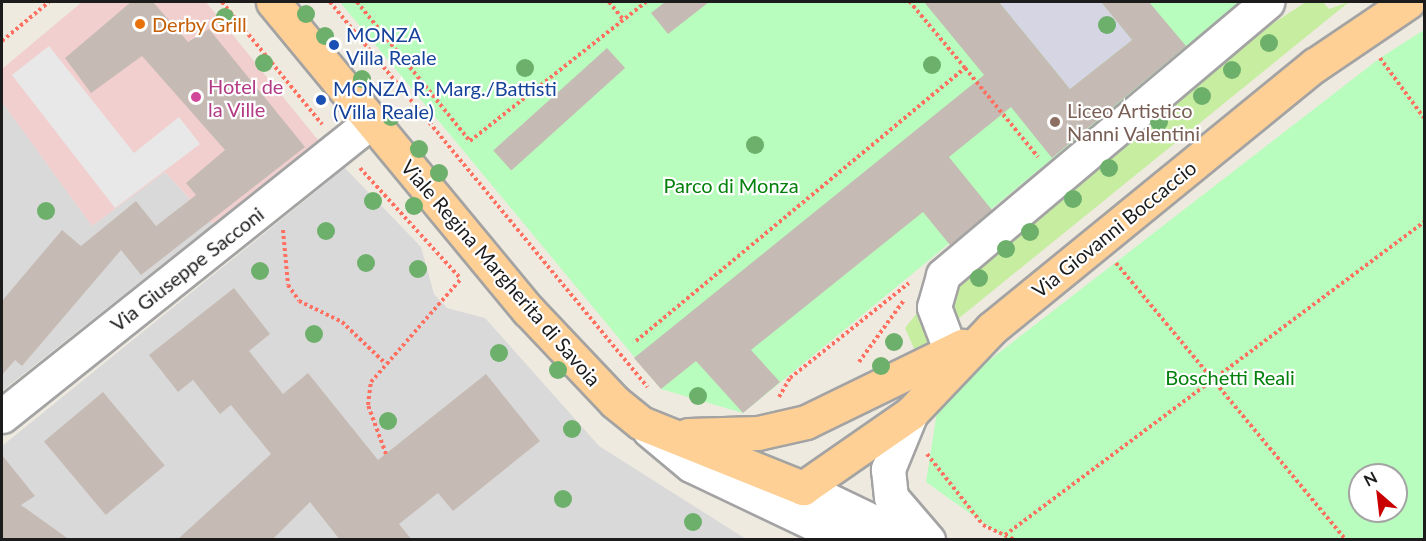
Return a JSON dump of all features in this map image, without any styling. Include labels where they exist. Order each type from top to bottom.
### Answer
[{"type":"main road","name":"Viale Regina Margherita di Savoia","points":[[273,2],[568,357],[648,410],[803,488]]},
{"type":"main road","name":"Via Giovanni Boccaccio","points":[[803,488],[911,412],[992,328],[1315,65],[1408,2]]},
{"type":"main road","name":"Via Giovanni Boccaccio","points":[[648,410],[687,435],[758,433],[806,422],[863,380],[951,352],[992,328]]},
{"type":"main road","points":[[803,488],[863,380]]},
{"type":"street","points":[[951,352],[934,307],[932,278],[1267,2]]},
{"type":"street","name":"Via Giuseppe Sacconi","points":[[2,416],[372,121]]},
{"type":"street","points":[[648,410],[691,465],[761,501],[842,537],[902,540]]},
{"type":"street","name":"Via Giovanni Boccaccio","points":[[911,412],[888,469],[891,497],[928,540]]},
{"type":"street","name":"Viale Regina Margherita di Savoia","points":[[803,488],[909,540]]},
{"type":"path","points":[[2,41],[49,2]]},
{"type":"path","points":[[330,2],[648,410]]},
{"type":"path","points":[[357,2],[470,141],[646,2]]},
{"type":"path","points":[[609,2],[623,19]]},
{"type":"path","points":[[910,2],[1056,178]]},
{"type":"path","points":[[1380,58],[1425,118]]},
{"type":"path","points":[[636,341],[965,68]]},
{"type":"path","points":[[280,196],[288,285],[299,301],[342,322],[385,363]]},
{"type":"path","points":[[1005,535],[1210,377],[1425,222]]},
{"type":"path","points":[[1098,242],[1346,540]]},
{"type":"path","points":[[386,454],[368,405],[371,382],[385,363],[460,279],[491,266]]},
{"type":"path","points":[[863,380],[932,278]]},
{"type":"path","points":[[770,404],[788,390],[790,378],[911,281],[932,278]]},
{"type":"path","points":[[921,447],[983,525],[1015,540]]},
{"type":"shaded area","points":[[82,2],[206,2],[318,140],[213,224],[165,172],[92,226],[2,102],[2,69]]},
{"type":"shaded area","points":[[999,2],[1101,2],[1132,40],[1070,89]]},
{"type":"shaded area","points":[[49,46],[134,153],[179,117],[200,144],[115,208],[12,75]]},
{"type":"shaded area","points":[[2,102],[92,226],[165,172],[213,224],[2,391]]},
{"type":"shaded area","points":[[345,168],[421,247],[434,294],[447,308],[485,318],[599,446],[746,539],[2,540],[2,446]]},
{"type":"green space","name":"Parco di Monza","points":[[340,2],[1243,2],[743,413],[661,389]]},
{"type":"green space","points":[[1306,2],[1323,2],[1329,9],[1349,2],[916,353],[905,328],[952,269],[1241,44]]},
{"type":"green space","name":"Boschetti Reali","points":[[1424,30],[1424,539],[1006,539],[926,482],[939,399],[1380,58]]},
{"type":"building","points":[[131,2],[153,2],[188,42],[209,29],[305,147],[141,275],[121,250],[22,366],[15,360],[2,375],[2,301],[62,230],[81,246],[136,201],[156,226],[196,195],[186,183],[225,150],[142,56],[91,93],[65,58]]},
{"type":"building","points":[[665,2],[709,2],[668,34],[651,13]]},
{"type":"building","points":[[924,2],[999,2],[1070,89],[1132,40],[1101,2],[1149,2],[1186,46],[1052,158],[1011,107],[949,157],[992,210],[950,245],[923,212],[751,350],[780,382],[743,413],[696,361],[661,389],[634,358],[984,75]]},
{"type":"building","points":[[607,48],[625,68],[511,170],[493,150]]},
{"type":"building","points":[[234,288],[270,334],[249,351],[283,394],[308,373],[378,460],[486,374],[540,441],[453,511],[438,493],[399,524],[412,540],[340,540],[310,502],[272,540],[177,540],[271,454],[231,405],[220,414],[193,380],[178,392],[149,355]]},
{"type":"building","points":[[103,392],[165,466],[106,515],[44,441]]},
{"type":"building","points":[[2,455],[35,496],[21,505],[70,540],[2,540]]},
{"type":"place","name":"Derby Grill","points":[[140,24]]},
{"type":"place","name":"MONZA Villa Reale","points":[[334,45]]},
{"type":"place","name":"Hotel de la Ville","points":[[196,97]]},
{"type":"place","name":"MONZA R. Marg./Battisti (Villa Reale)","points":[[321,100]]},
{"type":"place","name":"Liceo Artistico Nanni Valentini","points":[[1055,122]]}]
